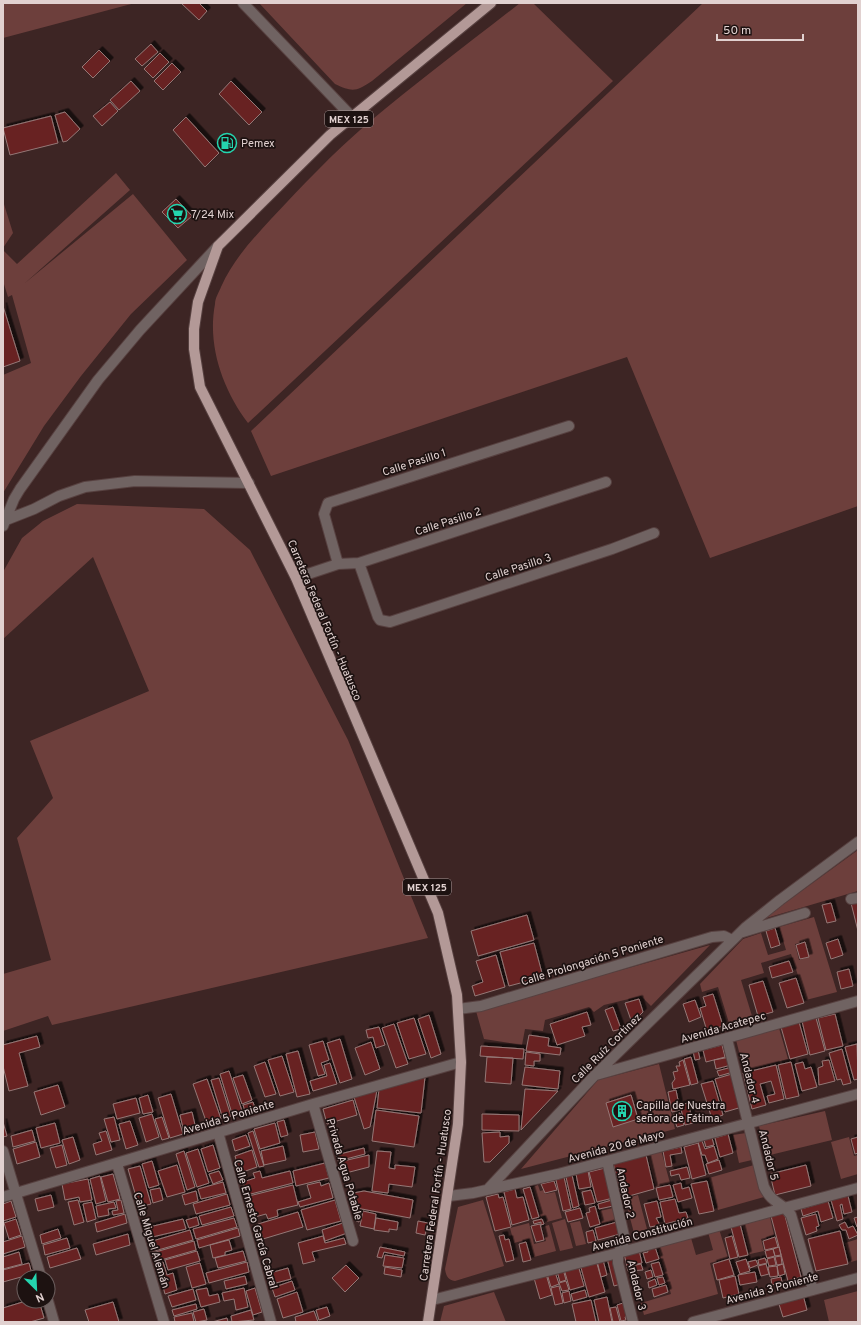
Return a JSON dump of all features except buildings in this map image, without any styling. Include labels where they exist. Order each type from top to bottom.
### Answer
[{"type":"main road","name":"Carretera Federal Fortín - Huatusco","points":[[428,1322],[449,1196],[458,1124],[460,1062],[457,995],[438,913],[296,578],[200,387],[196,368],[194,329],[198,302],[218,246],[330,135],[490,3]]},
{"type":"street","points":[[244,3],[352,117]]},
{"type":"street","points":[[5,523],[14,499],[20,489],[98,380],[140,330],[218,246]]},
{"type":"street","name":"Calle Pasillo 1","points":[[338,564],[324,514],[328,503],[569,426]]},
{"type":"street","points":[[5,523],[59,496],[91,486],[135,481],[249,483]]},
{"type":"street","name":"Calle Pasillo 2","points":[[296,578],[338,564],[359,563],[606,482]]},
{"type":"street","name":"Calle Pasillo 3","points":[[359,563],[378,617],[380,620],[390,622],[612,549],[654,533]]},
{"type":"street","name":"Calle Ruíz Cortinez","points":[[489,1188],[595,1075],[739,934],[780,900],[858,842]]},
{"type":"street","name":"Calle Prolongación 5 Poniente","points":[[458,1009],[481,1006],[712,937],[739,934],[805,913]]},
{"type":"street","name":"Avenida Acatepec","points":[[595,1075],[858,1001]]},
{"type":"street","name":"Andador 4","points":[[727,1039],[749,1124]]},
{"type":"street","name":"Avenida 5 Poniente","points":[[3,1197],[117,1164],[218,1132],[460,1062]]},
{"type":"street","name":"Avenida 20 de Mayo","points":[[449,1196],[473,1193],[489,1188],[558,1174],[858,1094]]},
{"type":"street","name":"Privada Agua Potable","points":[[314,1104],[354,1241]]},
{"type":"street","name":"Andador 5","points":[[749,1124],[764,1187],[772,1200],[785,1208]]},
{"type":"street","name":"Calle Ernesto García Cabral","points":[[218,1132],[271,1322]]},
{"type":"street","points":[[3,1151],[39,1269]]},
{"type":"street","name":"Andador 2","points":[[607,1161],[624,1240],[618,1253]]},
{"type":"street","name":"Calle Miguel Alemán","points":[[117,1164],[164,1322]]},
{"type":"street","name":"Avenida Constitución","points":[[432,1300],[618,1253],[858,1188]]},
{"type":"street","points":[[785,1208],[793,1219],[813,1290]]},
{"type":"street","name":"Andador 3","points":[[618,1253],[618,1263],[633,1322]]},
{"type":"street","name":"Avenida 3 Poniente","points":[[693,1322],[858,1278]]},
{"type":"street","points":[[50,1309],[54,1322]]},
{"type":"shaded area","points":[[3,3],[135,3],[3,38]]},
{"type":"shaded area","points":[[259,3],[467,3],[372,81],[354,90],[335,84]]},
{"type":"shaded area","points":[[520,3],[533,3],[613,81],[248,423],[224,382],[215,351],[213,336],[213,320],[217,295],[231,268],[271,219],[355,134]]},
{"type":"shaded area","points":[[703,3],[858,3],[858,506],[710,558],[627,357],[271,476],[251,431]]},
{"type":"shaded area","points":[[116,173],[130,190],[25,283],[133,194],[187,260],[131,314],[81,376],[44,426],[3,493],[3,375],[31,363],[12,295],[8,297],[3,281],[3,250],[17,264]]},
{"type":"shaded area","points":[[3,201],[13,233],[3,248]]},
{"type":"shaded area","points":[[77,504],[204,509],[250,550],[348,740],[428,938],[52,1025],[48,1016],[3,1031],[3,974],[51,960],[17,838],[53,798],[30,741],[149,691],[93,557],[3,639],[3,572],[22,538],[43,521]]},
{"type":"shaded area","points":[[858,850],[858,891],[763,919]]},
{"type":"shaded area","points":[[814,917],[837,992],[806,1000],[791,954],[761,963],[764,973],[741,980],[752,1016],[729,1023],[718,987],[702,992],[700,984],[743,939],[761,933],[768,955],[786,950],[779,927]],"holes":[[[804,942],[809,957],[799,960],[795,944]]]},
{"type":"shaded area","points":[[710,945],[651,1006],[641,996],[604,1005],[594,1012],[589,1007],[545,1020],[543,1031],[525,1029],[522,1045],[484,1039],[476,1011]]},
{"type":"shaded area","points":[[779,1028],[788,1059],[744,1071],[736,1040]]},
{"type":"shaded area","points":[[659,1064],[675,1129],[521,1169],[598,1080]]},
{"type":"shaded area","points":[[825,1111],[832,1140],[766,1156],[759,1126]]},
{"type":"shaded area","points":[[746,1133],[752,1160],[739,1163],[733,1135]]},
{"type":"shaded area","points":[[849,1137],[854,1156],[858,1155],[858,1174],[841,1179],[831,1142]]},
{"type":"shaded area","points":[[661,1150],[670,1183],[656,1187],[647,1154]]},
{"type":"shaded area","points":[[754,1165],[764,1197],[718,1210],[709,1178]]},
{"type":"shaded area","points":[[538,1185],[540,1191],[544,1190],[545,1194],[555,1192],[562,1218],[547,1222],[545,1216],[541,1217],[533,1187]]},
{"type":"shaded area","points":[[638,1195],[647,1229],[634,1233],[625,1199]]},
{"type":"shaded area","points":[[483,1200],[504,1266],[455,1281],[451,1280],[446,1274],[445,1269],[458,1207]]},
{"type":"shaded area","points":[[613,1208],[616,1221],[602,1223],[600,1211]]},
{"type":"shaded area","points":[[770,1217],[774,1235],[761,1239],[764,1251],[750,1254],[742,1224]]},
{"type":"shaded area","points":[[565,1219],[573,1248],[560,1251],[552,1223]]},
{"type":"shaded area","points":[[580,1221],[586,1244],[576,1246],[570,1223]]},
{"type":"shaded area","points":[[529,1223],[534,1244],[546,1241],[542,1227],[549,1225],[556,1251],[534,1257],[529,1239],[514,1243],[510,1228]]},
{"type":"shaded area","points":[[719,1229],[728,1258],[710,1263],[718,1294],[644,1315],[641,1303],[671,1294],[658,1247],[691,1238],[696,1255],[713,1250],[708,1232]]},
{"type":"shaded area","points":[[858,1239],[858,1260],[851,1262],[845,1243]]},
{"type":"shaded area","points":[[858,1291],[858,1322],[829,1322],[824,1300]]},
{"type":"shaded area","points":[[494,1292],[506,1322],[440,1322],[444,1306]]},
{"type":"place","name":"Pemex","points":[[227,143]]},
{"type":"place","name":"7/24 Mix","points":[[177,214]]},
{"type":"place","name":"Capilla de Nuestra señora de Fátima.","points":[[622,1111]]}]
